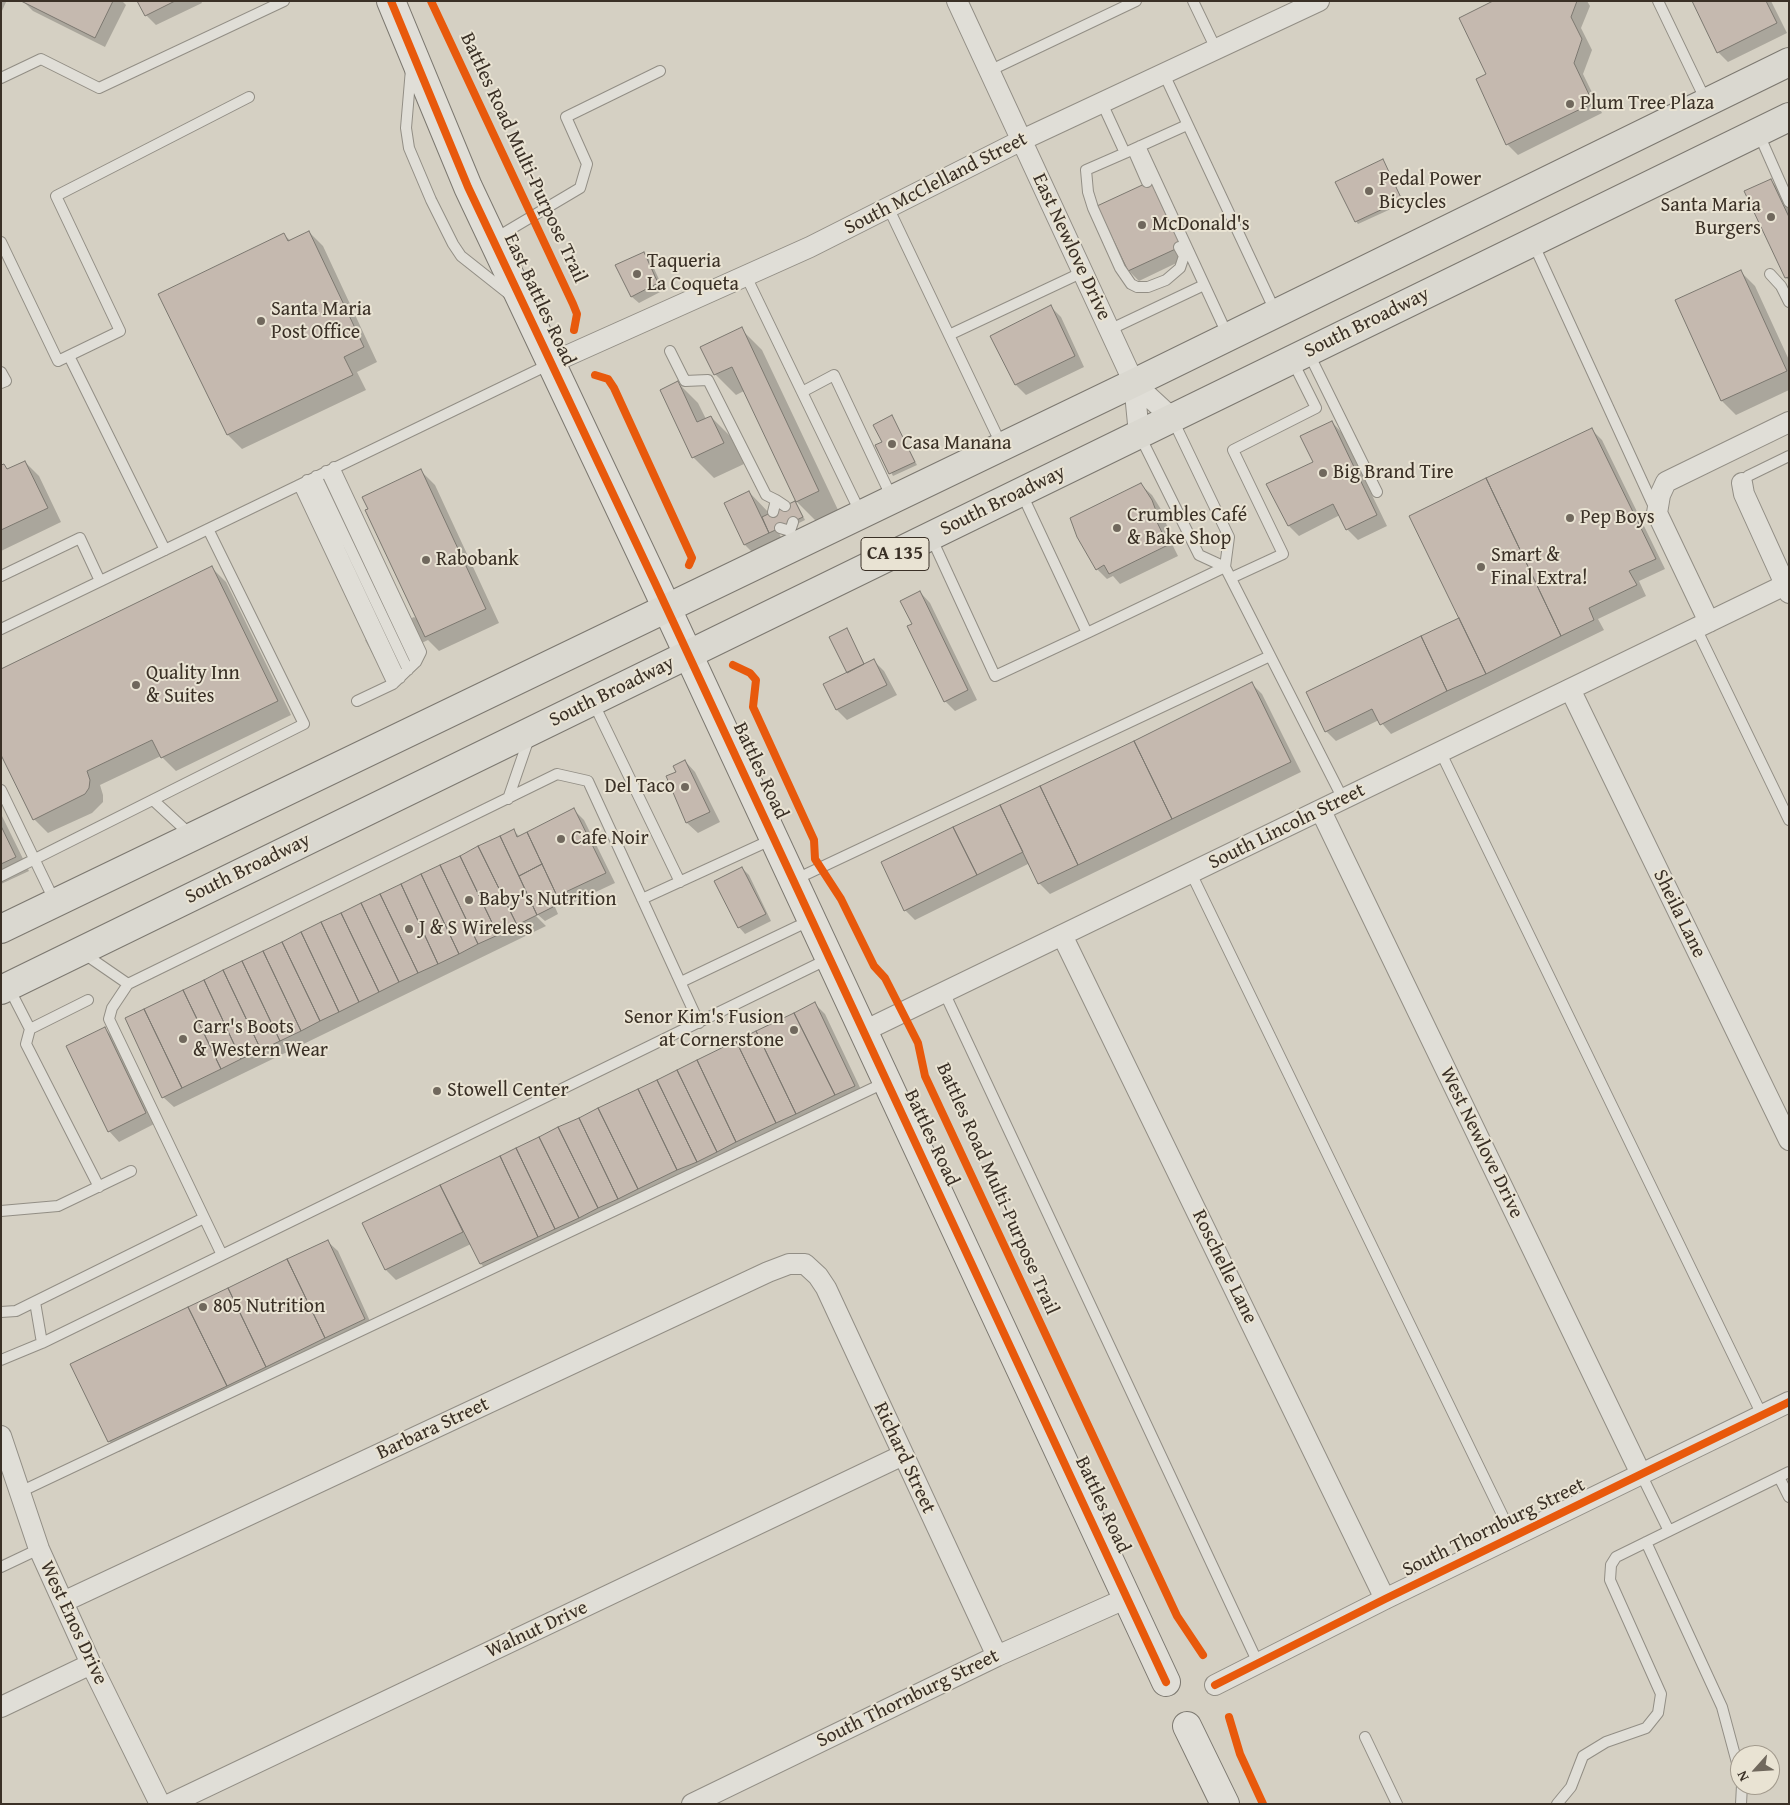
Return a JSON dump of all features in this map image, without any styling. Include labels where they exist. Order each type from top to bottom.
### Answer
[{"type":"main road","name":"CA 135","points":[[1,929],[667,608],[790,532],[861,514],[1276,314],[1789,62]]},
{"type":"main road","name":"South Broadway","points":[[5,988],[1789,117]]},
{"type":"street","name":"East Battles Road","points":[[391,1],[468,187],[667,608]]},
{"type":"street","name":"East Newlove Drive","points":[[957,1],[1134,383],[1139,434]]},
{"type":"street","name":"South McClelland Street","points":[[551,363],[746,276],[888,208],[1022,140],[1312,3]]},
{"type":"street","name":"East Newlove Drive","points":[[1134,383],[1172,418]]},
{"type":"street","points":[[1703,625],[1657,513],[1660,495],[1666,482],[1789,422]]},
{"type":"street","points":[[1742,483],[1744,494],[1787,589]]},
{"type":"street","name":"South Lincoln Street","points":[[864,1031],[1344,801],[1703,625],[1787,589]]},
{"type":"street","name":"Battles Road","points":[[667,608],[1166,1682]]},
{"type":"street","name":"Sheila Lane","points":[[1570,689],[1789,1140]]},
{"type":"street","name":"West Newlove Drive","points":[[1322,811],[1642,1474]]},
{"type":"street","name":"Roschelle Lane","points":[[1062,935],[1385,1598]]},
{"type":"street","name":"Barbara Street","points":[[63,1602],[768,1272],[790,1264],[805,1264]]},
{"type":"street","name":"Richard Street","points":[[805,1264],[818,1276],[826,1288],[997,1656]]},
{"type":"street","name":"South Thornburg Street","points":[[1215,1685],[1385,1598],[1789,1402]]},
{"type":"street","name":"West Enos Drive","points":[[1,1436],[39,1549],[90,1664],[160,1804]]},
{"type":"street","name":"Walnut Drive","points":[[170,1804],[903,1455]]},
{"type":"street","name":"South Thornburg Street","points":[[692,1804],[997,1656],[1127,1598]]},
{"type":"street","points":[[1,1707],[90,1664]]},
{"type":"street","points":[[1187,1726],[1225,1804]]},
{"type":"lane","points":[[1,78],[41,59],[99,88],[284,1]]},
{"type":"lane","points":[[989,70],[1136,1]]},
{"type":"lane","points":[[1193,1],[1216,49]]},
{"type":"lane","points":[[1658,1],[1706,102]]},
{"type":"lane","points":[[413,51],[406,128],[409,148],[431,200],[461,256],[524,305]]},
{"type":"lane","points":[[493,239],[580,188],[587,164],[566,117],[660,71]]},
{"type":"lane","points":[[1164,74],[1276,314]]},
{"type":"lane","points":[[1,242],[58,361],[120,331],[56,196],[249,97]]},
{"type":"lane","points":[[1102,103],[1133,150],[1204,285],[1228,336]]},
{"type":"lane","points":[[1179,247],[1184,256],[1180,268],[1166,280],[1148,287],[1137,287],[1130,284],[1093,208],[1088,192],[1086,170],[1187,124]]},
{"type":"lane","points":[[1757,132],[1789,202]]},
{"type":"lane","points":[[1133,150],[1147,182]]},
{"type":"lane","points":[[888,208],[1002,446]]},
{"type":"lane","points":[[1533,242],[1657,513]]},
{"type":"lane","points":[[949,335],[1082,272]]},
{"type":"lane","points":[[1770,274],[1781,286],[1789,302]]},
{"type":"lane","points":[[746,276],[861,514]]},
{"type":"lane","points":[[1109,330],[1204,285]]},
{"type":"lane","points":[[670,350],[685,380],[708,380],[766,495],[785,506]]},
{"type":"lane","points":[[69,356],[165,550]]},
{"type":"lane","points":[[1300,356],[1377,492]]},
{"type":"lane","points":[[1231,578],[1283,554],[1233,450],[1316,408],[1300,356]]},
{"type":"lane","points":[[1,629],[551,363]]},
{"type":"lane","points":[[1,372],[6,381],[1,383]]},
{"type":"lane","points":[[802,392],[834,374],[892,499]]},
{"type":"lane","points":[[1172,418],[1229,536],[1225,567]]},
{"type":"lane","points":[[1139,434],[1200,555],[1225,567],[1344,801]]},
{"type":"lane","points":[[1742,483],[1748,476],[1789,456]]},
{"type":"lane","points":[[316,476],[416,662],[397,681],[357,702]]},
{"type":"lane","points":[[316,476],[408,670]]},
{"type":"lane","points":[[316,476],[397,681]]},
{"type":"lane","points":[[1021,492],[1087,633]]},
{"type":"lane","points":[[773,512],[776,500]]},
{"type":"lane","points":[[1,876],[304,724],[208,528]]},
{"type":"lane","points":[[930,537],[995,676],[1225,567]]},
{"type":"lane","points":[[1,576],[80,538],[100,581]]},
{"type":"lane","points":[[1703,625],[1789,820]]},
{"type":"lane","points":[[793,881],[1270,656]]},
{"type":"lane","points":[[593,701],[680,882]]},
{"type":"lane","points":[[508,799],[532,731]]},
{"type":"lane","points":[[1441,753],[1762,1415]]},
{"type":"lane","points":[[222,1255],[109,1019],[112,1008],[128,984],[557,774],[588,781],[699,1023]]},
{"type":"lane","points":[[1,790],[55,903]]},
{"type":"lane","points":[[153,800],[193,837]]},
{"type":"lane","points":[[642,899],[773,838]]},
{"type":"lane","points":[[1191,873],[1513,1537]]},
{"type":"lane","points":[[680,982],[812,919]]},
{"type":"lane","points":[[80,951],[128,984]]},
{"type":"lane","points":[[1,1360],[42,1343],[830,959]]},
{"type":"lane","points":[[5,988],[30,1029],[26,1044],[99,1187]]},
{"type":"lane","points":[[944,992],[1258,1663]]},
{"type":"lane","points":[[30,1029],[88,1000]]},
{"type":"lane","points":[[20,1492],[887,1081]]},
{"type":"lane","points":[[1,1212],[58,1206],[131,1171]]},
{"type":"lane","points":[[1,1312],[16,1311],[204,1218]]},
{"type":"lane","points":[[35,1302],[42,1343]]},
{"type":"lane","points":[[1642,1474],[1669,1531]]},
{"type":"lane","points":[[1556,1804],[1571,1787],[1584,1756],[1606,1742],[1646,1728],[1658,1713],[1661,1694],[1610,1580],[1611,1565],[1616,1556],[1784,1474],[1789,1497]]},
{"type":"lane","points":[[1646,1542],[1722,1707],[1732,1745]]},
{"type":"lane","points":[[1,1567],[39,1549]]},
{"type":"lane","points":[[1366,1737],[1397,1804]]},
{"type":"building","points":[[21,1],[113,1],[95,38]]},
{"type":"building","points":[[137,1],[175,1],[145,16]]},
{"type":"building","points":[[1493,1],[1577,1],[1571,17],[1582,39],[1574,63],[1593,103],[1506,145],[1476,79],[1486,74],[1459,18]]},
{"type":"building","points":[[1692,1],[1766,1],[1777,23],[1717,53]]},
{"type":"building","name":"Pedal Power Bicycles","points":[[1383,159],[1402,200],[1355,222],[1335,182]]},
{"type":"building","points":[[1771,179],[1789,217],[1789,277],[1785,278],[1744,191]]},
{"type":"building","points":[[1151,181],[1182,246],[1128,271],[1097,206]]},
{"type":"building","name":"Santa Maria Post Office","points":[[309,231],[364,347],[344,357],[353,375],[227,435],[158,294],[284,233],[288,241]]},
{"type":"building","name":"Taqueria La Coqueta","points":[[644,252],[658,283],[631,297],[615,265]]},
{"type":"building","points":[[1741,270],[1787,371],[1721,401],[1675,300]]},
{"type":"building","points":[[1051,305],[1075,356],[1015,385],[990,336]]},
{"type":"building","points":[[742,327],[819,491],[796,502],[732,367],[714,375],[700,347]]},
{"type":"building","points":[[678,381],[697,422],[711,416],[724,443],[692,458],[660,390]]},
{"type":"building","name":"Casa Manana","points":[[892,415],[915,462],[889,474],[875,445],[882,442],[873,425]]},
{"type":"building","name":"Big Brand Tire","points":[[1332,421],[1377,515],[1346,530],[1333,504],[1288,526],[1266,484],[1313,462],[1300,436]]},
{"type":"building","name":"Pep Boys","points":[[1592,428],[1656,559],[1629,571],[1637,585],[1589,608],[1594,620],[1561,636],[1486,478]]},
{"type":"building","points":[[25,461],[48,508],[1,530],[1,465],[4,464],[7,469]]},
{"type":"building","name":"Rabobank","points":[[421,469],[486,609],[425,637],[365,510],[368,509],[362,497]]},
{"type":"building","name":"Smart & Final Extra!","points":[[1486,478],[1561,636],[1486,674],[1409,516]]},
{"type":"building","name":"Crumbles Café & Bake Shop","points":[[1141,483],[1152,500],[1159,519],[1156,520],[1168,545],[1109,574],[1104,565],[1096,570],[1077,537],[1070,518]]},
{"type":"building","points":[[749,491],[769,533],[744,545],[724,503]]},
{"type":"building","points":[[795,501],[803,517],[769,533],[762,517]]},
{"type":"building","name":"Quality Inn & Suites","points":[[212,566],[278,701],[161,758],[152,740],[87,771],[90,780],[89,788],[85,794],[33,820],[1,755],[1,669]]},
{"type":"building","points":[[920,591],[968,690],[944,702],[907,626],[912,624],[900,601]]},
{"type":"building","points":[[1459,618],[1486,674],[1447,691],[1421,636]]},
{"type":"building","points":[[847,628],[864,664],[847,673],[829,637]]},
{"type":"building","points":[[1421,636],[1447,691],[1380,725],[1372,709],[1325,732],[1306,692]]},
{"type":"building","points":[[874,659],[887,685],[836,710],[823,684]]},
{"type":"building","points":[[1252,682],[1291,762],[1172,819],[1134,741]]},
{"type":"building","points":[[1134,741],[1172,819],[1078,865],[1040,786]]},
{"type":"building","name":"Del Taco","points":[[685,760],[710,812],[686,823],[666,776],[676,772],[673,766]]},
{"type":"building","points":[[1040,786],[1078,865],[1038,884],[1000,805]]},
{"type":"building","points":[[1000,805],[1023,852],[977,875],[953,827]]},
{"type":"building","points":[[574,808],[606,873],[557,896],[527,832]]},
{"type":"building","points":[[1,826],[16,857],[1,864]]},
{"type":"building","points":[[953,827],[977,875],[904,911],[881,862]]},
{"type":"building","points":[[514,829],[517,837],[527,832],[542,864],[519,876],[500,836]]},
{"type":"building","points":[[500,836],[537,915],[517,925],[478,846]]},
{"type":"building","points":[[478,846],[517,925],[498,935],[460,856]]},
{"type":"building","name":"Baby's Nutrition","points":[[460,856],[498,935],[478,944],[440,865]]},
{"type":"building","points":[[542,864],[557,896],[549,900],[553,907],[537,915],[519,876]]},
{"type":"building","points":[[440,865],[478,944],[459,954],[421,874]]},
{"type":"building","points":[[742,867],[766,914],[738,928],[714,881]]},
{"type":"building","points":[[421,874],[459,954],[438,964],[401,884]]},
{"type":"building","name":"J & S Wireless","points":[[401,884],[438,964],[418,973],[380,894]]},
{"type":"building","points":[[380,894],[418,973],[399,982],[361,903]]},
{"type":"building","points":[[361,903],[399,982],[379,992],[341,913]]},
{"type":"building","points":[[341,913],[379,992],[359,1002],[321,922]]},
{"type":"building","points":[[321,922],[359,1002],[339,1012],[301,932]]},
{"type":"building","points":[[301,932],[339,1012],[320,1021],[282,942]]},
{"type":"building","points":[[282,942],[320,1021],[301,1031],[263,951]]},
{"type":"building","points":[[263,951],[301,1031],[280,1041],[242,961]]},
{"type":"building","points":[[242,961],[280,1041],[261,1050],[223,970]]},
{"type":"building","points":[[223,970],[261,1050],[241,1059],[204,980]]},
{"type":"building","points":[[204,980],[241,1059],[221,1069],[183,990]]},
{"type":"building","name":"Carr's Boots & Western Wear","points":[[183,990],[221,1069],[182,1088],[144,1009]]},
{"type":"building","points":[[815,1002],[855,1086],[835,1095],[794,1013]]},
{"type":"building","points":[[144,1009],[182,1088],[162,1098],[125,1018]]},
{"type":"building","points":[[794,1013],[835,1095],[796,1114],[756,1031]]},
{"type":"building","points":[[105,1027],[146,1113],[108,1132],[66,1046]]},
{"type":"building","points":[[756,1031],[796,1114],[776,1123],[736,1041]]},
{"type":"building","points":[[736,1041],[776,1123],[736,1142],[697,1060]]},
{"type":"building","points":[[697,1060],[736,1142],[717,1152],[677,1070]]},
{"type":"building","points":[[677,1070],[717,1152],[697,1162],[657,1080]]},
{"type":"building","points":[[657,1080],[697,1162],[677,1170],[638,1089]]},
{"type":"building","points":[[638,1089],[677,1170],[638,1189],[598,1108]]},
{"type":"building","points":[[598,1108],[638,1189],[618,1199],[579,1118]]},
{"type":"building","points":[[579,1118],[618,1199],[598,1208],[558,1127]]},
{"type":"building","points":[[558,1127],[598,1208],[579,1218],[539,1137]]},
{"type":"building","points":[[539,1137],[579,1218],[555,1229],[516,1148]]},
{"type":"building","points":[[516,1148],[555,1229],[538,1237],[500,1156]]},
{"type":"building","points":[[500,1156],[538,1237],[480,1264],[440,1185]]},
{"type":"building","points":[[440,1185],[463,1232],[385,1270],[362,1223]]},
{"type":"building","points":[[328,1240],[365,1319],[325,1338],[287,1259]]},
{"type":"building","points":[[287,1259],[325,1338],[266,1367],[228,1288]]},
{"type":"building","points":[[228,1288],[266,1367],[227,1386],[188,1307]]},
{"type":"building","points":[[188,1307],[227,1386],[108,1442],[70,1364]]},
{"type":"cycle path","points":[[391,1],[468,187],[656,585],[1166,1682]]},
{"type":"cycle path","name":"Battles Road Multi-Purpose Trail","points":[[431,1],[573,304],[577,314],[574,330]]},
{"type":"cycle path","points":[[595,375],[608,379],[614,388],[692,558],[689,565]]},
{"type":"cycle path","name":"Battles Road Multi-Purpose Trail","points":[[733,665],[750,673],[756,680],[753,707],[814,840],[815,859],[841,899],[874,966],[885,978],[918,1043],[925,1076],[1177,1616],[1203,1655]]},
{"type":"cycle path","points":[[1215,1685],[1385,1599],[1789,1402]]},
{"type":"cycle path","points":[[1229,1717],[1240,1754],[1263,1804]]},
{"type":"place","name":"Plum Tree Plaza","points":[[1570,104]]},
{"type":"place","name":"Pedal Power Bicycles","points":[[1369,191]]},
{"type":"place","name":"Santa Maria Burgers","points":[[1771,217]]},
{"type":"place","name":"McDonald's","points":[[1142,225]]},
{"type":"place","name":"Taqueria La Coqueta","points":[[637,274]]},
{"type":"place","name":"Santa Maria Post Office","points":[[261,321]]},
{"type":"place","name":"Casa Manana","points":[[892,444]]},
{"type":"place","name":"Big Brand Tire","points":[[1323,473]]},
{"type":"place","name":"Pep Boys","points":[[1570,518]]},
{"type":"place","name":"Crumbles Café & Bake Shop","points":[[1117,528]]},
{"type":"place","name":"Rabobank","points":[[426,560]]},
{"type":"place","name":"Smart & Final Extra!","points":[[1481,567]]},
{"type":"place","name":"Quality Inn & Suites","points":[[136,685]]},
{"type":"place","name":"Del Taco","points":[[685,787]]},
{"type":"place","name":"Cafe Noir","points":[[561,839]]},
{"type":"place","name":"Baby's Nutrition","points":[[469,900]]},
{"type":"place","name":"J & S Wireless","points":[[409,929]]},
{"type":"place","name":"Senor Kim's Fusion at Cornerstone","points":[[794,1030]]},
{"type":"place","name":"Carr's Boots & Western Wear","points":[[183,1039]]},
{"type":"place","name":"Stowell Center","points":[[437,1091]]},
{"type":"place","name":"805 Nutrition","points":[[203,1307]]}]
